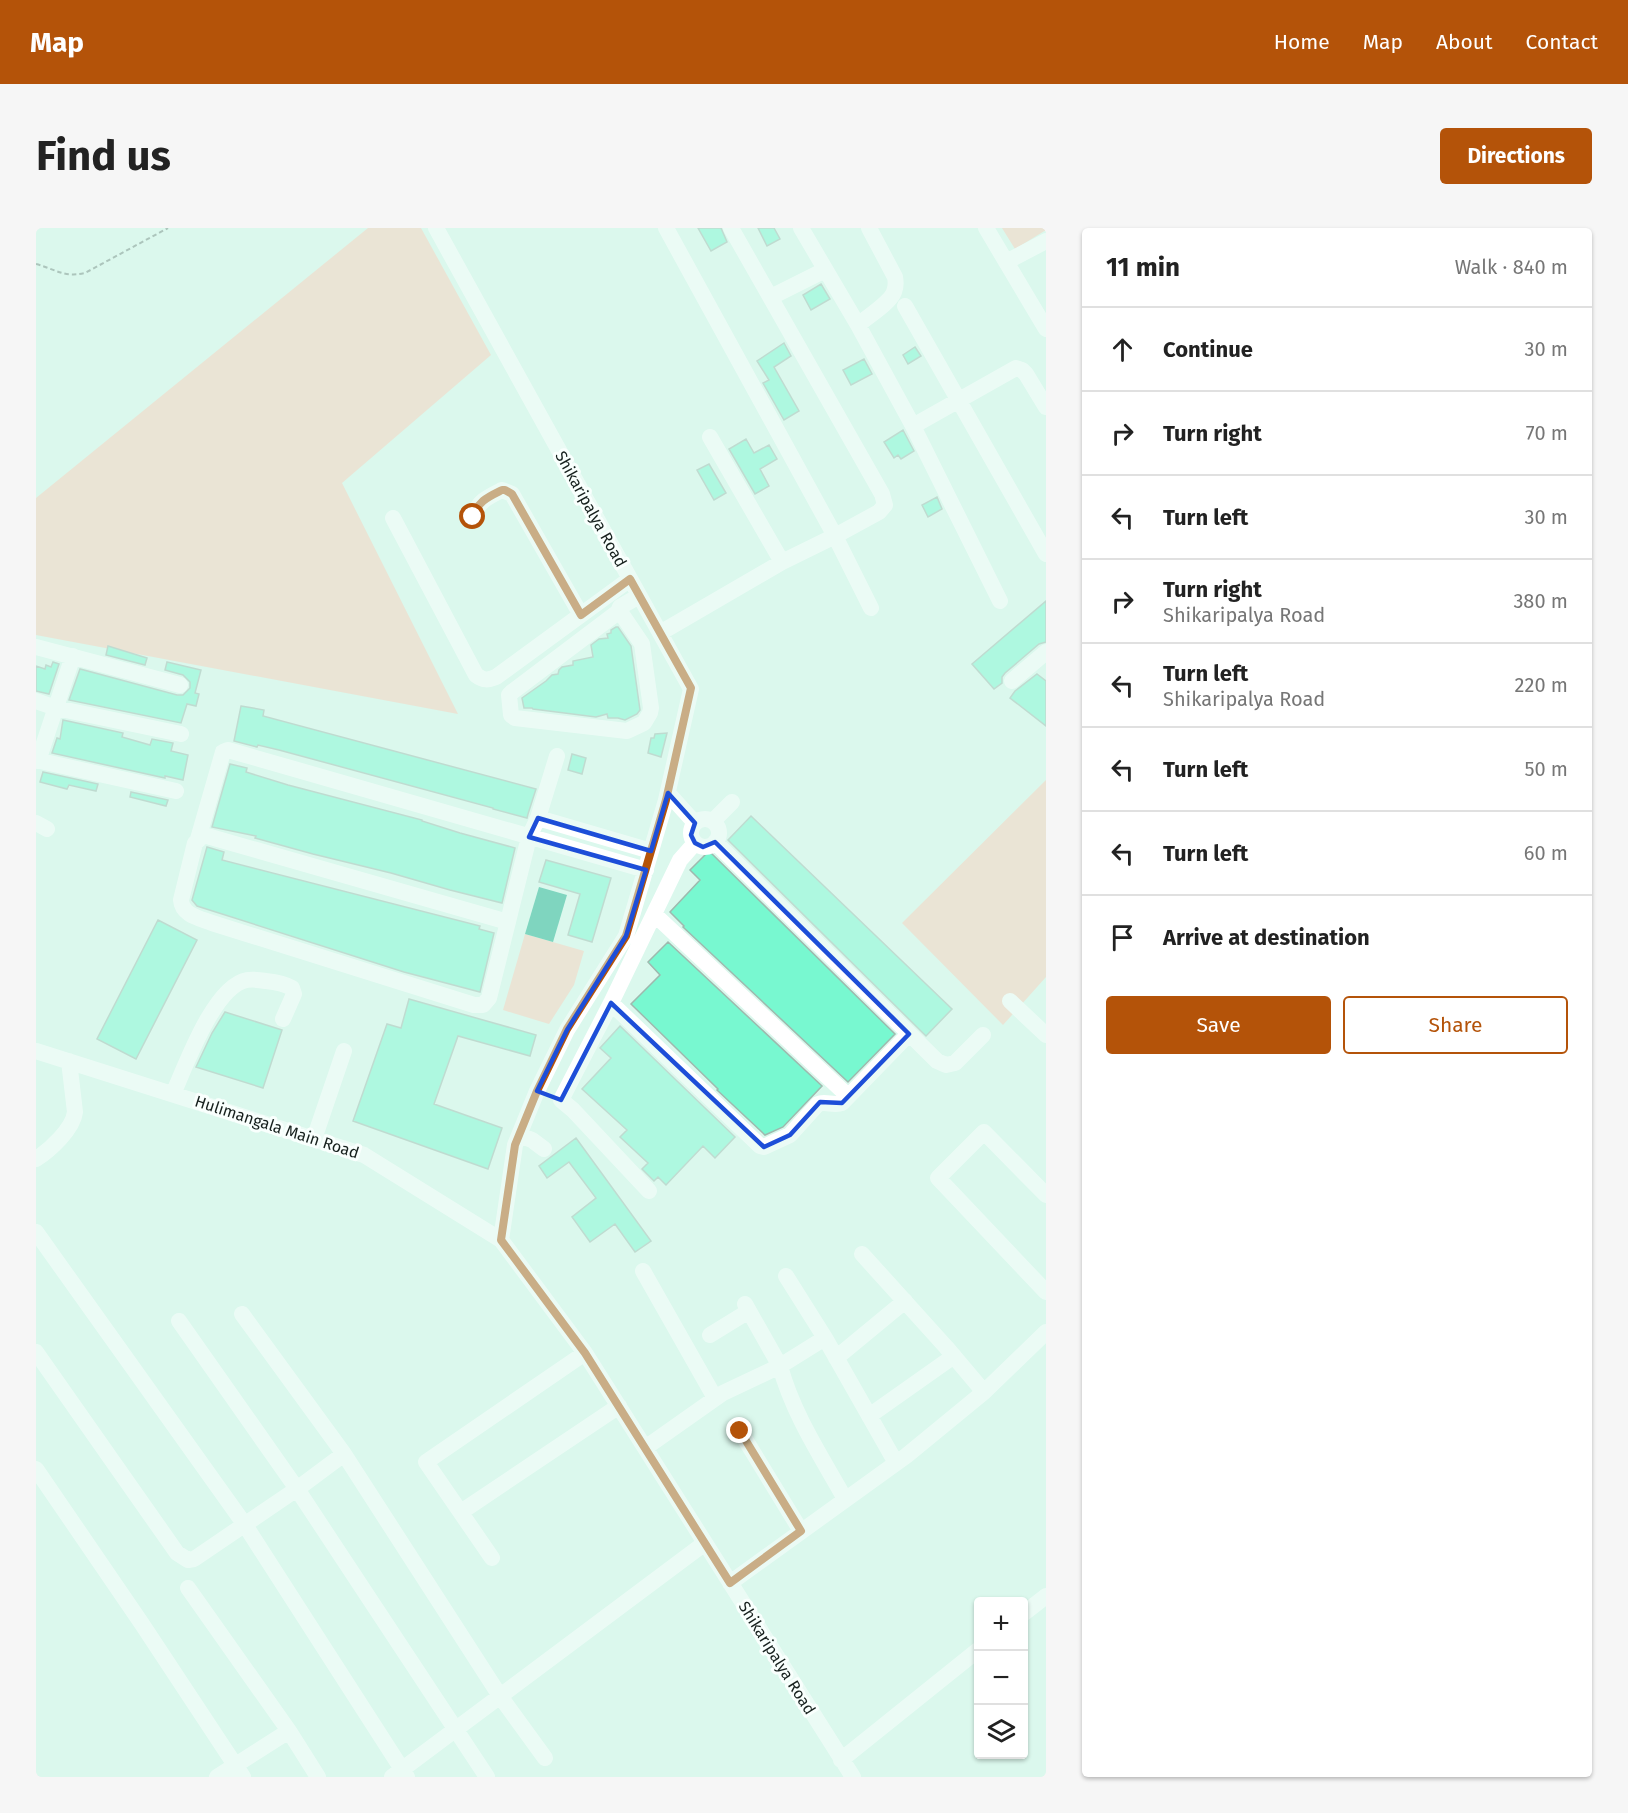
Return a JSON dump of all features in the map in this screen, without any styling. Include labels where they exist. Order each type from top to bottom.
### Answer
[{"type":"street","name":"Shikaripalya Road","points":[[436,228],[691,688],[668,793],[626,936],[567,1029],[537,1091],[515,1145],[501,1240],[585,1353],[851,1776]]},
{"type":"street","points":[[666,228],[835,536],[871,608]]},
{"type":"street","points":[[660,633],[782,562],[879,512],[885,505],[885,500],[731,228]]},
{"type":"street","points":[[801,228],[858,325],[913,426],[1000,601]]},
{"type":"street","points":[[858,325],[890,299],[896,286],[895,277],[869,228]]},
{"type":"street","points":[[986,228],[1046,329]]},
{"type":"street","points":[[1006,262],[1046,241]]},
{"type":"street","points":[[771,297],[825,270]]},
{"type":"street","points":[[905,306],[1046,554]]},
{"type":"street","points":[[913,426],[1016,368],[1026,374],[1046,407]]},
{"type":"street","points":[[710,437],[782,562]]},
{"type":"street","points":[[473,517],[482,500],[502,490],[512,494],[581,615]]},
{"type":"street","points":[[393,518],[476,675],[482,679],[488,680],[496,677],[630,579]]},
{"type":"street","points":[[620,614],[642,644],[651,708],[644,723],[627,731],[512,716],[509,695],[620,614],[642,601]]},
{"type":"street","points":[[36,647],[180,685]]},
{"type":"street","points":[[1012,681],[1046,652]]},
{"type":"street","points":[[73,656],[37,760],[176,791]]},
{"type":"street","points":[[36,701],[56,708],[182,734]]},
{"type":"street","points":[[557,756],[538,818],[529,837],[489,998],[483,1005],[474,1005],[212,923],[185,912],[181,907],[195,843],[223,752],[228,750],[529,837],[646,870]]},
{"type":"street","points":[[668,793],[695,823]]},
{"type":"street","points":[[713,821],[732,802]]},
{"type":"street","points":[[538,818],[651,851]]},
{"type":"street","points":[[704,819],[717,824],[719,834],[712,845],[703,847],[695,843],[691,835],[695,823],[704,819]]},
{"type":"street","points":[[198,839],[207,836],[508,922]]},
{"type":"street","points":[[715,842],[937,1061],[946,1065],[955,1063],[983,1035]]},
{"type":"street","points":[[561,1100],[680,860],[695,843]]},
{"type":"street","points":[[654,914],[848,1096]]},
{"type":"street","points":[[173,1094],[212,1011],[221,997],[236,984],[247,980],[258,980],[292,988],[294,994],[284,1019]]},
{"type":"street","points":[[1010,1001],[1046,1035]]},
{"type":"street","points":[[611,1003],[760,1146],[765,1147],[790,1135],[818,1104],[822,1102],[837,1105],[842,1102],[909,1034]]},
{"type":"street","name":"Hulimangala Main Road","points":[[36,1051],[364,1155],[501,1240]]},
{"type":"street","points":[[314,1139],[344,1051]]},
{"type":"street","points":[[36,1159],[47,1152],[75,1118],[69,1061]]},
{"type":"street","points":[[537,1091],[561,1100],[573,1110],[649,1191]]},
{"type":"street","points":[[1046,1195],[984,1132],[938,1178],[1046,1292]]},
{"type":"street","points":[[519,1136],[532,1140],[544,1149]]},
{"type":"street","points":[[36,1232],[245,1525],[400,1775],[455,1729],[705,1543]]},
{"type":"street","points":[[862,1254],[984,1392]]},
{"type":"street","points":[[643,1270],[715,1398]]},
{"type":"street","points":[[786,1276],[825,1338],[896,1463]]},
{"type":"street","points":[[836,1358],[905,1301]]},
{"type":"street","points":[[710,1335],[747,1308],[780,1365],[784,1381],[799,1415],[845,1499]]},
{"type":"street","points":[[242,1314],[344,1454],[500,1696],[544,1758]]},
{"type":"street","points":[[179,1321],[297,1489],[487,1777]]},
{"type":"street","points":[[730,1583],[896,1463],[984,1392],[1046,1332]]},
{"type":"street","points":[[645,1448],[723,1393],[780,1365],[825,1338]]},
{"type":"street","points":[[36,1352],[177,1553],[188,1560],[194,1559],[245,1525],[344,1454]]},
{"type":"street","points":[[492,1558],[426,1462],[585,1353]]},
{"type":"street","points":[[869,1416],[954,1356]]},
{"type":"street","points":[[461,1512],[619,1406]]},
{"type":"street","points":[[740,1431],[801,1531]]},
{"type":"street","points":[[36,1469],[239,1771]]},
{"type":"street","points":[[188,1588],[289,1731],[318,1777]]},
{"type":"street","points":[[1028,1610],[1046,1596]]},
{"type":"street","points":[[842,1760],[977,1651]]},
{"type":"street","points":[[217,1777],[239,1771],[289,1731]]},
{"type":"path","points":[[37,263],[61,274],[75,276],[85,273],[168,228]]},
{"type":"highlighted area","points":[[668,793],[695,823],[691,835],[695,843],[703,847],[715,842],[909,1034],[842,1103],[820,1102],[790,1135],[764,1147],[611,1003],[561,1100],[537,1091],[567,1030],[626,936],[646,870],[529,837],[538,818],[651,851]]},
{"type":"shaded area","points":[[368,228],[421,228],[491,355],[342,483],[458,714],[36,635],[36,498]]},
{"type":"shaded area","points":[[1002,228],[1046,228],[1046,230],[1015,249]]},
{"type":"shaded area","points":[[1046,780],[1046,977],[1003,1025],[902,923]]},
{"type":"shaded area","points":[[539,887],[567,895],[553,942],[525,934]]},
{"type":"shaded area","points":[[525,934],[584,951],[574,985],[549,1024],[503,1010]]},
{"type":"building","points":[[698,228],[721,228],[727,242],[711,251]]},
{"type":"building","points":[[758,228],[774,228],[780,239],[767,246]]},
{"type":"building","points":[[821,284],[830,299],[811,310],[803,295]]},
{"type":"building","points":[[784,343],[791,356],[774,367],[799,411],[784,420],[763,383],[769,380],[757,361]]},
{"type":"building","points":[[915,347],[921,356],[908,364],[903,355]]},
{"type":"building","points":[[864,359],[872,374],[851,385],[843,370]]},
{"type":"building","points":[[903,430],[914,451],[901,459],[898,455],[894,458],[884,442]]},
{"type":"building","points":[[746,439],[754,453],[769,445],[777,459],[760,469],[769,486],[755,494],[729,449]]},
{"type":"building","points":[[709,464],[726,493],[714,500],[697,470]]},
{"type":"building","points":[[937,497],[942,509],[928,517],[922,505]]},
{"type":"building","points":[[1046,601],[1046,642],[1039,644],[1005,673],[1002,683],[994,689],[972,664]]},
{"type":"building","points":[[616,627],[631,646],[640,710],[637,714],[625,720],[608,718],[607,714],[596,717],[524,708],[522,698],[552,675],[558,674],[562,667],[573,665],[573,661],[593,657],[591,645],[599,639],[608,638],[607,634]]},
{"type":"building","points":[[108,646],[147,658],[145,665],[106,655]]},
{"type":"building","points":[[53,662],[59,664],[49,694],[36,691],[36,666],[45,669],[46,665],[51,667]]},
{"type":"building","points":[[167,662],[201,670],[195,693],[199,694],[196,706],[187,704],[181,723],[69,700],[80,669],[183,695],[190,688],[190,682],[183,675],[165,670]]},
{"type":"building","points":[[1037,674],[1046,681],[1046,726],[1010,698],[1015,691]]},
{"type":"building","points":[[241,706],[264,710],[263,716],[536,789],[527,818],[279,750],[234,741]]},
{"type":"building","points":[[63,720],[123,733],[122,737],[150,745],[152,739],[173,743],[171,751],[188,755],[183,780],[52,753],[57,738],[60,739]]},
{"type":"building","points":[[667,733],[661,757],[648,753],[651,738],[654,738],[655,734]]},
{"type":"building","points":[[572,754],[586,758],[582,774],[568,770]]},
{"type":"building","points":[[230,764],[247,768],[246,772],[288,785],[422,820],[515,848],[502,903],[313,854],[255,838],[256,836],[212,827]]},
{"type":"building","points":[[43,772],[98,784],[96,791],[69,785],[67,789],[40,782]]},
{"type":"building","points":[[131,792],[168,800],[166,806],[130,797]]},
{"type":"building","points":[[751,816],[952,1009],[926,1036],[728,840]]},
{"type":"building","points":[[207,847],[224,852],[222,860],[480,926],[479,929],[494,933],[480,992],[404,972],[197,906],[192,900]]},
{"type":"building","points":[[709,851],[895,1034],[848,1082],[683,927],[670,912],[700,880],[690,870]]},
{"type":"building","points":[[546,860],[611,878],[592,942],[568,935],[580,894],[539,882]]},
{"type":"building","points":[[158,920],[197,940],[136,1059],[97,1039]]},
{"type":"building","points":[[668,942],[822,1086],[783,1127],[765,1135],[631,1004],[660,975],[648,962]]},
{"type":"building","points":[[409,999],[536,1035],[530,1056],[458,1036],[434,1104],[502,1128],[488,1169],[353,1121],[387,1024],[401,1028]]},
{"type":"building","points":[[225,1012],[282,1030],[263,1088],[196,1067]]},
{"type":"building","points":[[620,1026],[735,1137],[715,1158],[703,1146],[666,1185],[658,1177],[654,1181],[642,1169],[648,1163],[620,1137],[627,1130],[582,1089],[611,1058],[600,1048]]},
{"type":"building","points":[[576,1138],[651,1241],[635,1252],[615,1224],[590,1242],[572,1217],[596,1198],[569,1162],[547,1178],[539,1166]]},
{"type":"route","points":[[473,517],[482,500],[502,490],[512,494],[581,615],[630,579],[691,688],[666,800],[626,936],[567,1029],[537,1091],[515,1145],[501,1240],[585,1353],[730,1583],[801,1531],[740,1431]]}]
